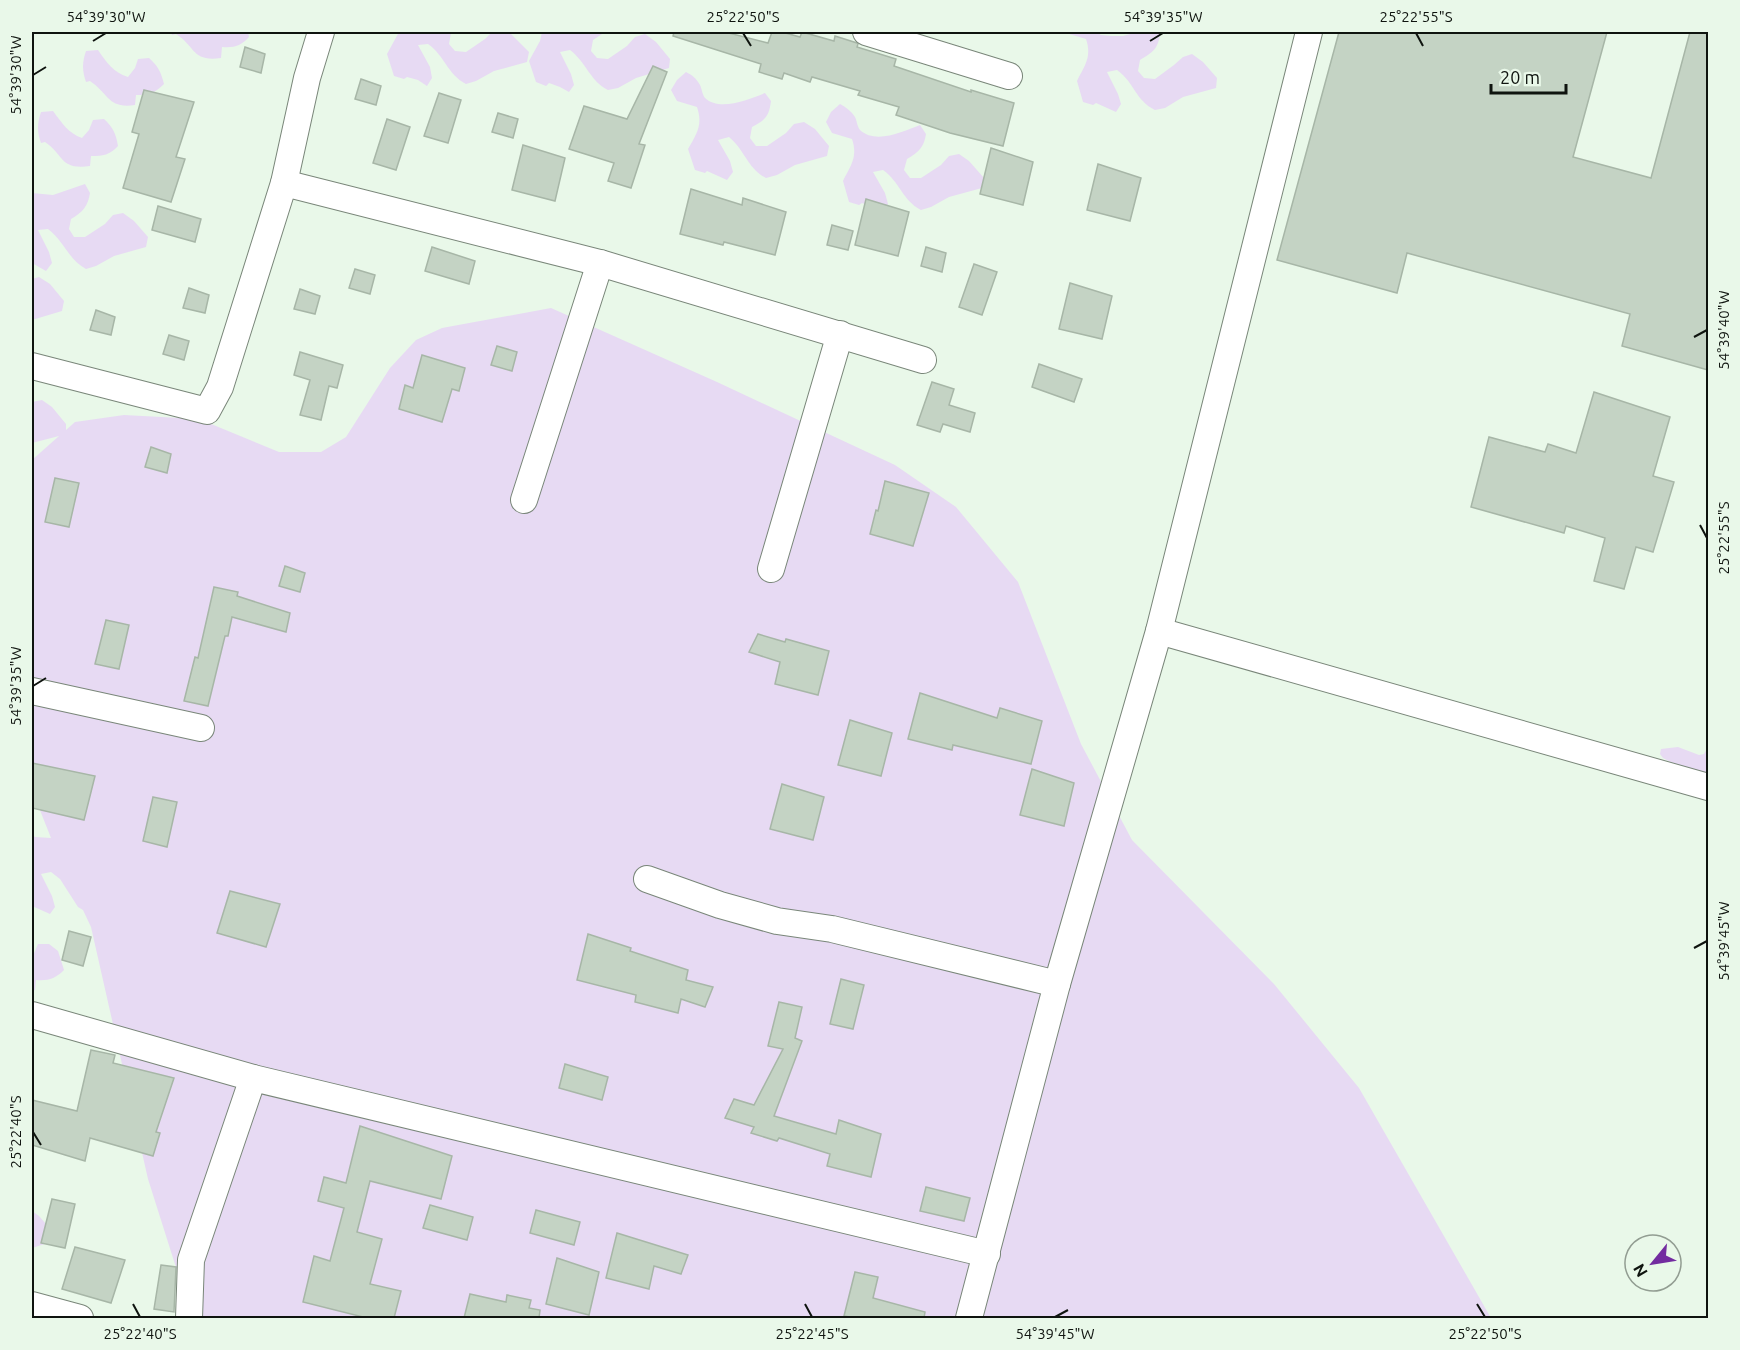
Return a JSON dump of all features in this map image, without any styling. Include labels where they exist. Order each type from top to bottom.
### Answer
[{"type":"street","points":[[32,366],[207,411],[220,387],[284,183],[321,32]]},
{"type":"street","points":[[866,32],[1009,76]]},
{"type":"street","points":[[969,1318],[1057,984],[1159,631],[1309,32]]},
{"type":"street","points":[[284,183],[600,262],[923,360]]},
{"type":"street","points":[[524,500],[600,262]]},
{"type":"street","points":[[771,569],[840,334]]},
{"type":"street","points":[[1159,631],[1708,787]]},
{"type":"street","points":[[32,690],[201,728]]},
{"type":"street","points":[[648,879],[777,921],[832,929],[1057,984]]},
{"type":"street","points":[[32,1015],[253,1078],[987,1254]]},
{"type":"street","points":[[189,1318],[191,1260],[253,1078]]},
{"type":"street","points":[[32,1305],[80,1318]]},
{"type":"shaded area","points":[[171,32],[248,32],[249,37],[237,46],[222,47],[221,58],[212,59],[199,56],[182,39],[176,34],[172,35]]},
{"type":"shaded area","points":[[399,32],[454,32],[451,33],[449,44],[455,51],[466,52],[492,32],[509,32],[529,52],[527,62],[494,71],[466,84],[454,75],[428,44],[418,45],[430,67],[432,78],[427,86],[418,80],[394,76],[387,54]]},
{"type":"shaded area","points":[[542,32],[605,32],[593,40],[591,51],[597,58],[608,59],[627,46],[635,37],[645,34],[656,42],[670,59],[669,68],[608,90],[597,82],[570,50],[560,52],[574,85],[569,92],[549,83],[546,86],[536,82],[529,61],[540,41]]},
{"type":"shaded area","points":[[1065,32],[1096,32],[1101,35],[1123,36],[1137,32],[1158,32],[1160,34],[1156,47],[1140,60],[1138,71],[1144,78],[1155,79],[1183,57],[1192,54],[1203,62],[1217,78],[1216,88],[1183,97],[1165,108],[1155,110],[1143,101],[1128,80],[1117,70],[1107,72],[1121,104],[1116,112],[1096,103],[1093,105],[1083,102],[1077,81],[1087,61],[1088,45],[1086,39]]},
{"type":"shaded area","points":[[98,50],[114,70],[128,77],[138,59],[149,58],[159,70],[164,84],[151,93],[136,95],[135,105],[126,106],[114,103],[90,81],[86,82],[83,66],[86,51]]},
{"type":"shaded area","points":[[686,72],[697,80],[705,98],[718,104],[735,103],[765,93],[771,101],[769,111],[766,117],[752,127],[750,138],[756,146],[767,146],[786,133],[794,124],[804,122],[815,129],[829,146],[827,156],[795,165],[766,178],[754,169],[729,137],[718,140],[730,161],[733,172],[727,180],[707,171],[705,173],[695,170],[688,149],[699,124],[699,113],[697,107],[677,101],[671,90]]},
{"type":"shaded area","points":[[840,104],[855,117],[860,130],[874,136],[882,137],[920,125],[926,134],[920,149],[907,159],[904,170],[910,178],[921,178],[941,165],[949,156],[959,154],[969,161],[984,178],[982,188],[949,197],[921,210],[909,201],[883,170],[873,172],[885,193],[888,204],[882,212],[862,203],[859,205],[849,202],[843,181],[854,156],[854,145],[852,139],[832,133],[826,122],[831,112]]},
{"type":"shaded area","points":[[53,111],[69,130],[82,138],[89,130],[93,120],[104,119],[114,131],[118,146],[106,154],[91,156],[90,166],[80,167],[68,164],[45,142],[41,143],[38,128],[41,112]]},
{"type":"shaded area","points":[[85,184],[90,193],[89,198],[79,214],[71,219],[69,229],[74,237],[85,237],[105,224],[113,215],[123,213],[134,221],[148,237],[146,247],[114,256],[86,269],[48,229],[38,230],[52,263],[46,271],[32,263],[32,193],[53,195]]},
{"type":"shaded area","points":[[39,277],[50,284],[64,301],[62,311],[32,320],[32,279]]},
{"type":"shaded area","points":[[551,308],[895,465],[956,507],[1018,582],[1081,744],[1132,840],[1274,984],[1359,1088],[1491,1318],[192,1318],[148,1179],[91,927],[83,910],[78,907],[60,879],[51,872],[41,874],[55,907],[50,914],[32,906],[32,835],[51,838],[32,790],[32,460],[59,436],[32,443],[32,402],[42,400],[52,407],[66,424],[66,430],[75,422],[124,415],[199,419],[279,452],[321,452],[346,437],[390,368],[416,340],[442,328]]},
{"type":"shaded area","points":[[1678,747],[1699,755],[1704,754],[1708,747],[1708,773],[1686,770],[1663,758],[1660,754],[1661,749]]},
{"type":"shaded area","points":[[38,944],[49,944],[58,951],[64,970],[51,979],[36,980],[35,990],[32,991],[32,958]]},
{"type":"shaded area","points":[[32,1211],[53,1232],[51,1242],[32,1248]]},
{"type":"building","points":[[674,32],[725,32],[768,43],[772,32],[800,37],[802,32],[834,41],[835,36],[857,43],[857,47],[896,59],[894,66],[971,92],[971,90],[1014,103],[1003,146],[950,133],[896,115],[899,107],[858,95],[860,91],[812,77],[810,82],[784,73],[782,79],[759,72],[761,64],[673,36]]},
{"type":"building","points":[[1339,32],[1607,32],[1573,157],[1651,178],[1690,32],[1708,32],[1708,370],[1622,346],[1630,314],[1407,253],[1397,293],[1277,260]]},
{"type":"building","points":[[245,47],[265,54],[261,73],[240,67]]},
{"type":"building","points":[[653,66],[667,72],[639,144],[645,145],[631,188],[608,181],[614,163],[569,149],[584,106],[627,119]]},
{"type":"building","points":[[361,79],[381,86],[376,105],[355,99]]},
{"type":"building","points":[[144,90],[194,102],[176,157],[185,159],[171,202],[123,188],[139,134],[132,132]]},
{"type":"building","points":[[439,93],[461,100],[448,143],[424,136]]},
{"type":"building","points":[[498,113],[518,119],[513,138],[492,132]]},
{"type":"building","points":[[387,119],[410,127],[396,170],[373,163]]},
{"type":"building","points":[[523,145],[565,158],[555,201],[512,190]]},
{"type":"building","points":[[991,148],[1033,162],[1023,205],[980,194]]},
{"type":"building","points":[[1098,164],[1141,178],[1130,221],[1087,210]]},
{"type":"building","points":[[691,189],[742,205],[743,198],[786,212],[775,255],[680,234]]},
{"type":"building","points":[[866,199],[909,212],[898,256],[855,245]]},
{"type":"building","points":[[158,206],[201,219],[195,242],[152,230]]},
{"type":"building","points":[[832,225],[853,231],[848,250],[827,245]]},
{"type":"building","points":[[432,247],[475,261],[469,284],[425,271]]},
{"type":"building","points":[[926,247],[946,253],[942,272],[921,266]]},
{"type":"building","points":[[974,264],[997,272],[982,315],[959,307]]},
{"type":"building","points":[[355,269],[375,275],[370,294],[349,288]]},
{"type":"building","points":[[1070,283],[1112,296],[1102,339],[1059,329]]},
{"type":"building","points":[[189,288],[209,295],[205,313],[183,308]]},
{"type":"building","points":[[300,289],[320,296],[315,314],[294,309]]},
{"type":"building","points":[[96,310],[115,317],[111,335],[90,330]]},
{"type":"building","points":[[169,335],[189,341],[184,360],[163,354]]},
{"type":"building","points":[[497,346],[517,352],[512,371],[491,365]]},
{"type":"building","points":[[300,352],[343,365],[337,388],[329,386],[321,420],[300,415],[310,380],[294,375]]},
{"type":"building","points":[[422,355],[465,368],[459,391],[452,389],[442,422],[399,409],[405,385],[413,388]]},
{"type":"building","points":[[1039,364],[1082,379],[1074,402],[1032,387]]},
{"type":"building","points":[[932,382],[954,389],[949,405],[975,413],[970,432],[943,424],[940,432],[917,425]]},
{"type":"building","points":[[1594,392],[1670,417],[1653,476],[1674,482],[1653,552],[1636,547],[1624,589],[1594,581],[1605,538],[1566,526],[1564,533],[1471,507],[1489,437],[1545,452],[1548,444],[1576,453]]},
{"type":"building","points":[[151,447],[171,454],[167,473],[145,467]]},
{"type":"building","points":[[55,478],[79,483],[69,527],[45,522]]},
{"type":"building","points":[[885,481],[929,493],[913,546],[870,534]]},
{"type":"building","points":[[285,566],[305,573],[300,592],[279,586]]},
{"type":"building","points":[[214,587],[238,592],[237,596],[290,613],[286,632],[232,617],[228,636],[225,636],[208,706],[184,701],[195,657],[198,658]]},
{"type":"building","points":[[106,620],[129,625],[119,669],[95,664]]},
{"type":"building","points":[[758,634],[829,651],[818,695],[775,684],[780,662],[749,652]]},
{"type":"building","points":[[920,693],[997,718],[1000,708],[1042,721],[1031,764],[953,745],[952,750],[908,739]]},
{"type":"building","points":[[850,720],[892,733],[881,776],[838,765]]},
{"type":"building","points":[[32,763],[95,776],[84,820],[32,808]]},
{"type":"building","points":[[1032,769],[1074,783],[1064,826],[1020,815]]},
{"type":"building","points":[[782,784],[824,797],[813,840],[770,829]]},
{"type":"building","points":[[153,797],[177,802],[167,847],[143,841]]},
{"type":"building","points":[[230,891],[280,904],[266,947],[217,933]]},
{"type":"building","points":[[69,931],[91,937],[83,966],[62,960]]},
{"type":"building","points":[[588,934],[688,970],[686,980],[713,987],[705,1007],[681,999],[678,1013],[635,1002],[636,995],[577,980]]},
{"type":"building","points":[[841,979],[864,985],[853,1029],[830,1024]]},
{"type":"building","points":[[779,1002],[802,1007],[795,1038],[802,1041],[774,1116],[836,1134],[839,1120],[881,1134],[871,1177],[827,1166],[830,1154],[779,1138],[777,1141],[751,1133],[754,1127],[725,1118],[734,1099],[754,1105],[783,1049],[768,1046]]},
{"type":"building","points":[[91,1050],[115,1055],[113,1063],[174,1078],[156,1132],[160,1133],[153,1156],[90,1138],[85,1161],[32,1145],[32,1100],[77,1111]]},
{"type":"building","points":[[565,1064],[608,1077],[602,1100],[559,1088]]},
{"type":"building","points":[[360,1126],[452,1156],[441,1199],[370,1181],[357,1232],[382,1239],[370,1284],[401,1291],[394,1318],[367,1318],[303,1302],[314,1256],[330,1261],[344,1208],[318,1201],[324,1177],[346,1183]]},
{"type":"building","points":[[926,1187],[970,1198],[964,1221],[920,1211]]},
{"type":"building","points":[[52,1199],[75,1204],[65,1248],[41,1243]]},
{"type":"building","points":[[430,1205],[473,1217],[467,1240],[423,1228]]},
{"type":"building","points":[[536,1210],[580,1222],[574,1245],[530,1233]]},
{"type":"building","points":[[617,1233],[688,1255],[681,1274],[654,1266],[649,1289],[606,1278]]},
{"type":"building","points":[[75,1247],[125,1260],[111,1303],[62,1289]]},
{"type":"building","points":[[557,1258],[599,1272],[589,1315],[546,1304]]},
{"type":"building","points":[[161,1265],[176,1267],[174,1312],[154,1309]]},
{"type":"building","points":[[855,1272],[878,1277],[873,1298],[925,1312],[924,1318],[844,1316]]},
{"type":"building","points":[[470,1294],[506,1302],[507,1295],[531,1300],[529,1308],[540,1310],[539,1318],[464,1318]]}]
